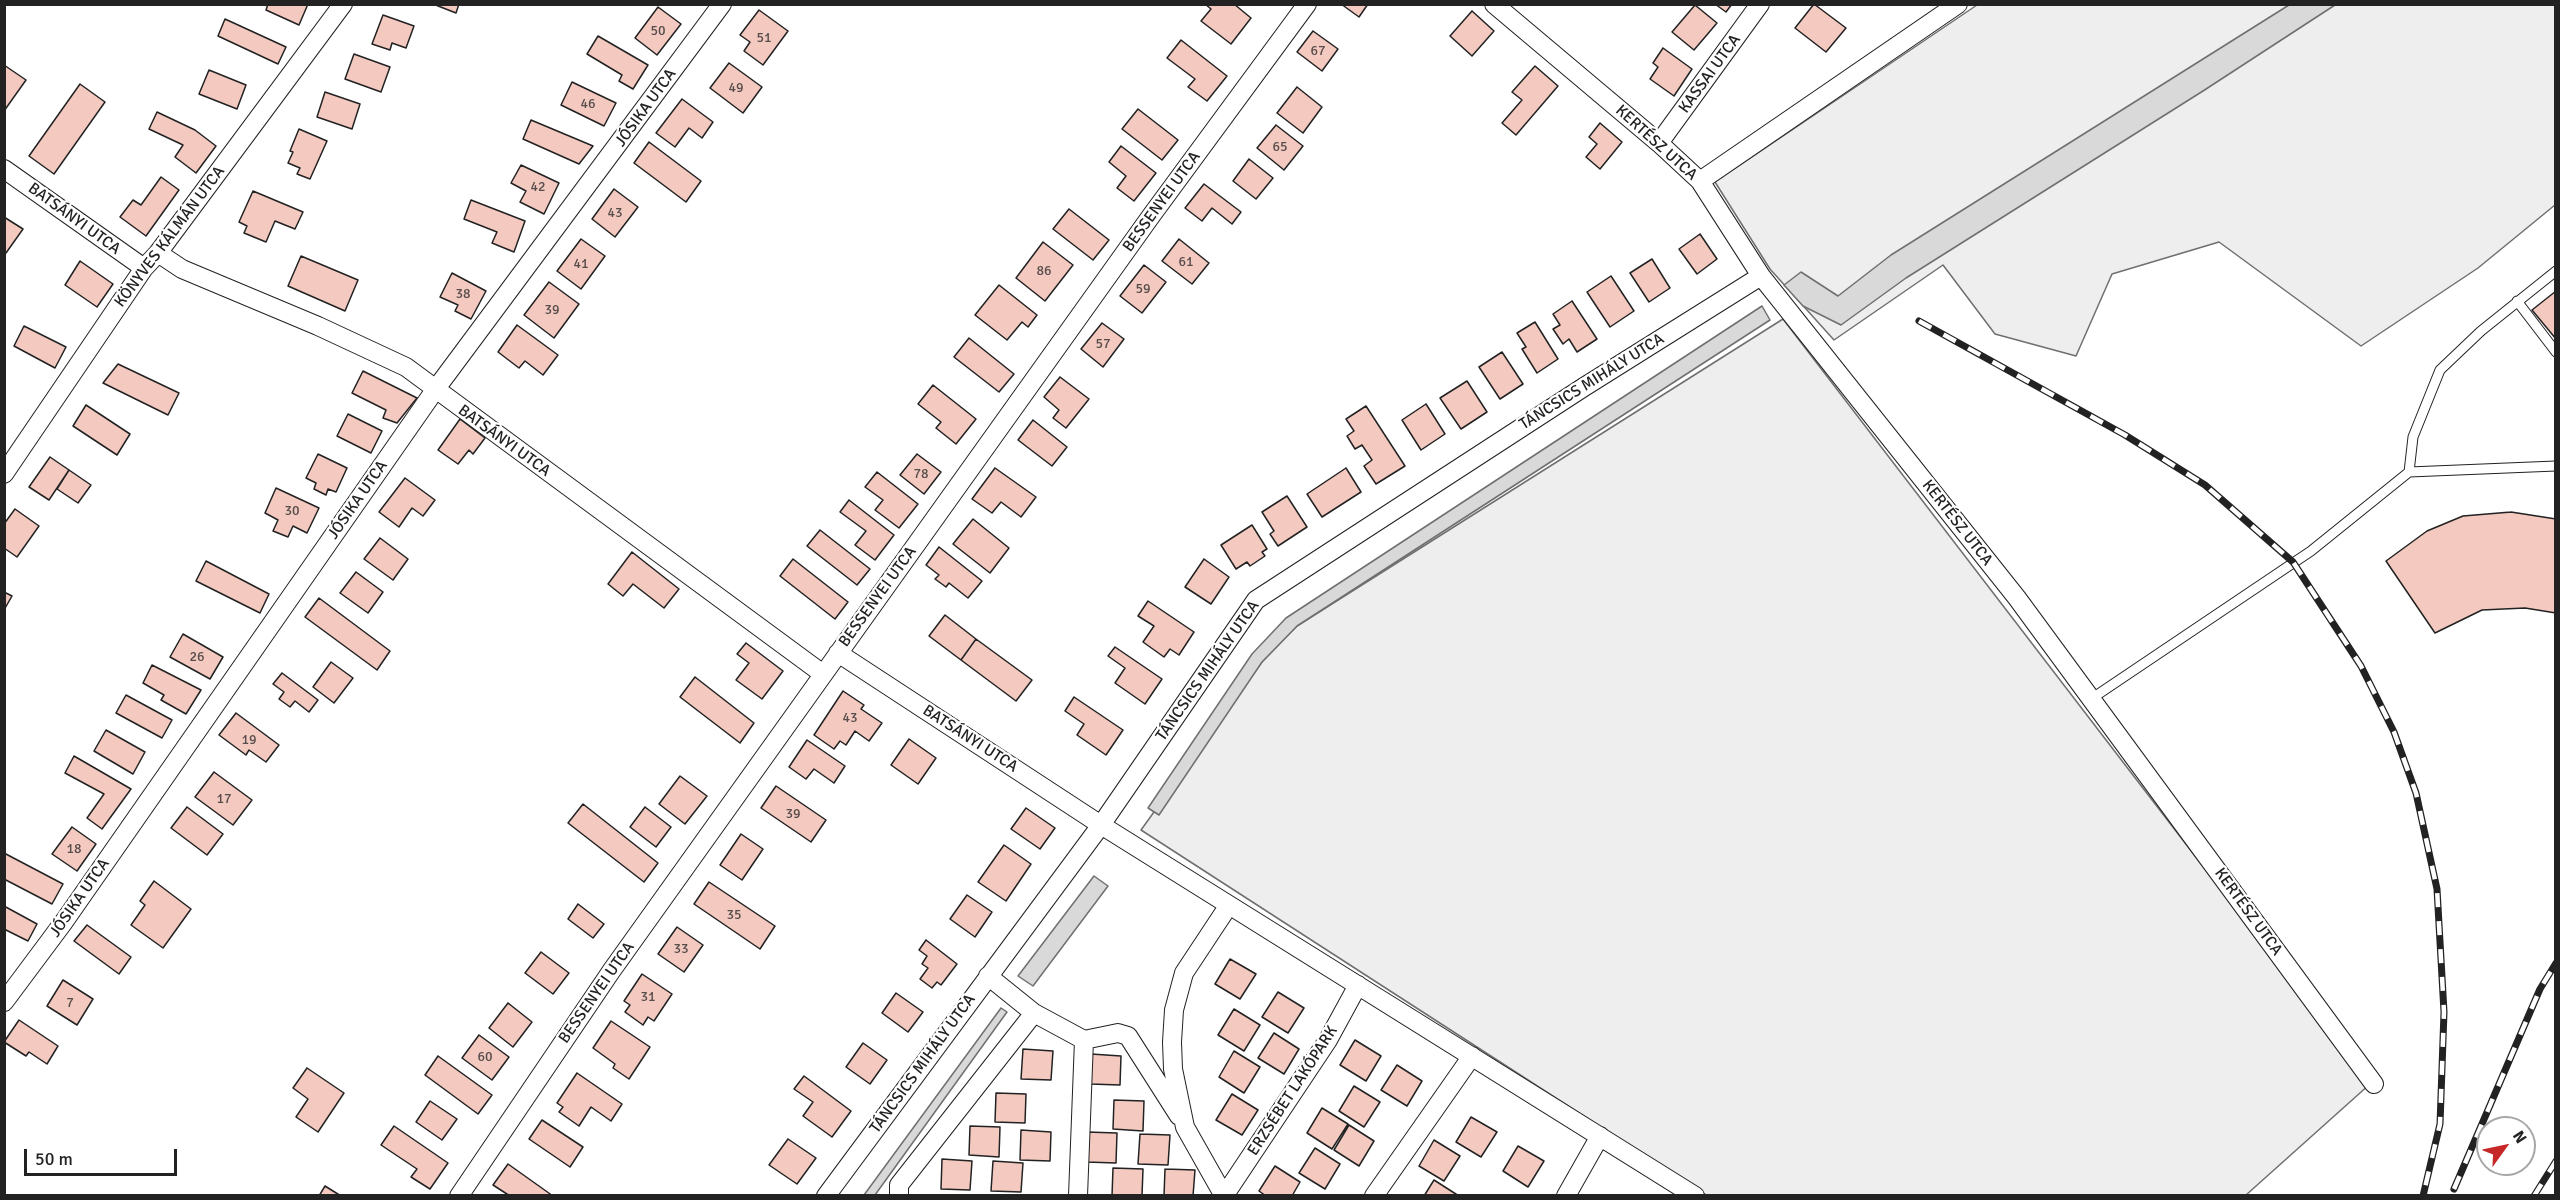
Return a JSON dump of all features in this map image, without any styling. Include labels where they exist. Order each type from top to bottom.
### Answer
[{"type":"street","name":"KÖNYVES KÁLMÁN UTCA","points":[[4,474],[144,268],[158,253],[343,4]]},
{"type":"street","name":"JÓSIKA UTCA","points":[[4,1002],[63,924],[435,390],[722,4]]},
{"type":"street","name":"BESSENYEI UTCA","points":[[459,1196],[612,970],[1151,216],[1307,4]]},
{"type":"street","name":"KERTÉSZ UTCA","points":[[1494,4],[1659,143],[1700,182],[1761,276],[2017,598],[2374,1084]]},
{"type":"street","name":"KASSAI UTCA","points":[[1659,143],[1760,4]]},
{"type":"street","points":[[1700,182],[1958,4]]},
{"type":"street","name":"BATSÁNYI UTCA","points":[[4,169],[144,268]]},
{"type":"street","name":"BATSÁNYI UTCA","points":[[158,253],[182,269],[318,326],[406,367],[823,674]]},
{"type":"street","name":"TÁNCSICS MIHÁLY UTCA","points":[[826,1196],[1101,825],[1256,600],[1584,387],[1761,276]]},
{"type":"street","name":"BATSÁNYI UTCA","points":[[838,653],[1101,825]]},
{"type":"street","points":[[1101,825],[1695,1196]]},
{"type":"street","name":"ERZSÉBET LAKÓPARK","points":[[1229,905],[1184,973],[1174,1010],[1172,1052],[1185,1127],[1224,1196],[1328,1040],[1358,985]]},
{"type":"street","points":[[988,976],[1034,1013],[1084,1040],[1118,1033],[1128,1036],[1185,1127]]},
{"type":"street","points":[[899,1196],[899,1185],[1034,1013]]},
{"type":"street","points":[[1078,1196],[1084,1040]]},
{"type":"street","points":[[1144,1062],[1172,1052]]},
{"type":"street","points":[[1374,1196],[1472,1056]]},
{"type":"street","points":[[1566,1196],[1600,1136]]},
{"type":"lane","points":[[2409,472],[2413,437],[2440,370],[2481,331],[2556,272]]},
{"type":"lane","points":[[2517,301],[2556,352]]},
{"type":"lane","points":[[2091,699],[2311,551],[2409,472],[2556,466]]},
{"type":"shaded area","points":[[1977,5],[2555,5],[2555,205],[2478,268],[2361,346],[2219,242],[2112,274],[2076,356],[1995,334],[1943,265],[1834,340],[1770,269],[1715,182]]},
{"type":"shaded area","points":[[2289,5],[2335,5],[1906,278],[1841,325],[1803,306],[1784,285],[1801,272],[1838,296],[1891,255]]},
{"type":"shaded area","points":[[1762,306],[1770,320],[1297,626],[1262,662],[1159,815],[1148,808],[1252,654],[1286,618]]},
{"type":"shaded area","points":[[1783,319],[2370,1084],[2246,1195],[1706,1195],[1141,830],[1262,662],[1297,626]]},
{"type":"shaded area","points":[[1094,876],[1108,886],[1033,986],[1018,976]]},
{"type":"shaded area","points":[[1001,1008],[1007,1012],[875,1195],[864,1195]]},
{"type":"building","points":[[268,4],[308,4],[299,25],[266,10]]},
{"type":"building","points":[[433,4],[459,4],[456,13]]},
{"type":"building","points":[[1205,4],[1234,4],[1251,18],[1231,44],[1201,21],[1211,9]]},
{"type":"building","points":[[1341,4],[1368,4],[1359,17]]},
{"type":"building","points":[[1715,4],[1732,4],[1726,12]]},
{"type":"building","points":[[1814,4],[1846,28],[1826,52],[1795,28]]},
{"type":"building","points":[[1695,5],[1717,23],[1694,50],[1672,32]]},
{"type":"building","points":[[658,7],[681,24],[657,55],[635,38]]},
{"type":"building","points":[[759,10],[788,31],[763,65],[744,51],[750,42],[740,35]]},
{"type":"building","points":[[1472,11],[1494,31],[1472,56],[1450,36]]},
{"type":"building","points":[[383,15],[414,26],[406,48],[392,43],[390,50],[372,44]]},
{"type":"building","points":[[225,19],[286,47],[278,64],[218,36]]},
{"type":"building","points":[[1313,31],[1338,49],[1322,71],[1297,52]]},
{"type":"building","points":[[598,36],[648,65],[633,89],[619,81],[622,75],[587,54]]},
{"type":"building","points":[[1181,40],[1227,76],[1207,101],[1188,87],[1195,79],[1167,58]]},
{"type":"building","points":[[1663,48],[1692,69],[1674,96],[1650,79],[1658,67],[1653,63]]},
{"type":"building","points":[[354,54],[390,67],[381,92],[345,79]]},
{"type":"building","points":[[729,63],[762,87],[743,113],[710,88]]},
{"type":"building","points":[[4,65],[26,80],[4,111]]},
{"type":"building","points":[[1535,66],[1558,86],[1516,135],[1502,123],[1522,100],[1512,92]]},
{"type":"building","points":[[209,70],[246,85],[237,109],[199,94]]},
{"type":"building","points":[[572,82],[616,103],[604,126],[561,105]]},
{"type":"building","points":[[80,84],[105,102],[54,174],[29,156]]},
{"type":"building","points":[[1297,87],[1322,107],[1303,133],[1277,113]]},
{"type":"building","points":[[325,92],[360,104],[352,129],[317,117]]},
{"type":"building","points":[[682,99],[713,122],[702,138],[689,128],[675,147],[656,133]]},
{"type":"building","points":[[1138,109],[1178,140],[1162,160],[1122,129]]},
{"type":"building","points":[[157,112],[195,130],[216,146],[196,173],[175,157],[183,145],[149,129]]},
{"type":"building","points":[[531,120],[593,146],[579,164],[523,139]]},
{"type":"building","points":[[1600,123],[1622,142],[1600,169],[1586,157],[1597,144],[1589,137]]},
{"type":"building","points":[[1276,125],[1303,146],[1284,170],[1257,148]]},
{"type":"building","points":[[299,129],[327,141],[310,179],[297,174],[300,168],[288,163]]},
{"type":"building","points":[[649,142],[701,181],[686,202],[634,163]]},
{"type":"building","points":[[1121,146],[1156,173],[1134,201],[1117,188],[1126,176],[1109,162]]},
{"type":"building","points":[[1249,159],[1273,178],[1256,199],[1233,181]]},
{"type":"building","points":[[521,165],[559,183],[544,214],[520,202],[526,191],[511,183]]},
{"type":"building","points":[[161,177],[179,190],[146,236],[120,217],[133,200],[141,205]]},
{"type":"building","points":[[1204,184],[1241,212],[1232,224],[1212,208],[1202,221],[1185,208]]},
{"type":"building","points":[[614,189],[638,207],[615,237],[592,219]]},
{"type":"building","points":[[253,191],[303,212],[295,229],[275,221],[266,242],[244,233],[247,226],[239,222]]},
{"type":"building","points":[[471,200],[525,221],[514,252],[492,243],[497,232],[464,219]]},
{"type":"building","points":[[1069,209],[1109,240],[1093,260],[1053,229]]},
{"type":"building","points":[[4,217],[23,229],[6,253],[4,252]]},
{"type":"building","points":[[1700,234],[1717,259],[1697,274],[1679,249]]},
{"type":"building","points":[[581,239],[605,256],[581,289],[557,271]]},
{"type":"building","points":[[1179,239],[1209,263],[1192,284],[1162,261]]},
{"type":"building","points":[[1043,242],[1073,265],[1045,301],[1016,278]]},
{"type":"building","points":[[301,256],[358,280],[345,311],[288,286]]},
{"type":"building","points":[[1652,259],[1670,288],[1649,302],[1630,273]]},
{"type":"building","points":[[80,261],[113,284],[97,307],[65,285]]},
{"type":"building","points":[[1144,265],[1166,282],[1142,313],[1120,296]]},
{"type":"building","points":[[452,273],[486,291],[471,319],[455,311],[458,305],[440,297]]},
{"type":"building","points":[[1611,276],[1634,311],[1610,327],[1587,292]]},
{"type":"building","points":[[549,282],[579,304],[554,338],[524,315]]},
{"type":"building","points":[[999,285],[1037,315],[1028,327],[1022,322],[1007,340],[975,315]]},
{"type":"building","points":[[2556,291],[2556,339],[2532,310]]},
{"type":"building","points":[[1572,301],[1597,339],[1577,352],[1569,339],[1563,344],[1553,329],[1560,325],[1553,314]]},
{"type":"building","points":[[1535,322],[1558,359],[1537,373],[1522,349],[1526,347],[1517,333]]},
{"type":"building","points":[[1102,323],[1124,339],[1103,367],[1081,349]]},
{"type":"building","points":[[517,325],[558,355],[543,375],[525,361],[519,368],[498,352]]},
{"type":"building","points":[[24,326],[66,347],[55,368],[14,346]]},
{"type":"building","points":[[969,338],[1014,374],[999,392],[954,357]]},
{"type":"building","points":[[1502,352],[1523,384],[1500,399],[1479,367]]},
{"type":"building","points":[[118,364],[179,393],[168,415],[103,383]]},
{"type":"building","points":[[363,371],[417,398],[397,423],[383,418],[386,410],[352,393]]},
{"type":"building","points":[[1060,377],[1089,399],[1066,428],[1053,418],[1059,410],[1044,397]]},
{"type":"building","points":[[1467,381],[1487,412],[1461,429],[1440,398]]},
{"type":"building","points":[[933,385],[976,419],[956,444],[936,428],[941,422],[918,404]]},
{"type":"building","points":[[1426,404],[1445,434],[1421,450],[1402,420]]},
{"type":"building","points":[[86,405],[130,434],[117,455],[73,426]]},
{"type":"building","points":[[1366,406],[1405,466],[1376,484],[1364,466],[1372,460],[1362,445],[1355,449],[1347,436],[1354,431],[1346,419]]},
{"type":"building","points":[[348,414],[382,431],[371,453],[337,436]]},
{"type":"building","points":[[460,419],[485,438],[473,454],[469,450],[458,464],[438,450]]},
{"type":"building","points":[[1033,420],[1067,447],[1052,466],[1018,440]]},
{"type":"building","points":[[318,454],[347,468],[336,492],[328,489],[326,495],[314,489],[316,483],[306,478]]},
{"type":"building","points":[[917,454],[941,472],[924,494],[900,475]]},
{"type":"building","points":[[50,457],[69,470],[49,500],[29,487]]},
{"type":"building","points":[[995,468],[1036,497],[1021,517],[1001,502],[992,513],[972,499]]},
{"type":"building","points":[[1346,468],[1361,492],[1322,517],[1307,494]]},
{"type":"building","points":[[69,470],[91,485],[78,503],[57,489]]},
{"type":"building","points":[[877,472],[918,504],[899,528],[875,510],[883,500],[865,487]]},
{"type":"building","points":[[405,478],[435,500],[423,516],[412,508],[399,527],[379,512]]},
{"type":"building","points":[[276,488],[319,508],[307,533],[293,526],[288,537],[273,531],[278,520],[265,513]]},
{"type":"building","points":[[1287,496],[1307,527],[1278,546],[1270,534],[1274,531],[1262,512]]},
{"type":"building","points":[[849,500],[894,535],[875,560],[855,545],[866,531],[840,512]]},
{"type":"building","points":[[15,509],[39,526],[17,557],[4,548],[4,524]]},
{"type":"building","points":[[2511,512],[2556,519],[2556,613],[2525,608],[2482,610],[2435,633],[2386,561],[2427,531],[2463,516]]},
{"type":"building","points":[[973,519],[1009,548],[990,573],[953,544]]},
{"type":"building","points":[[1252,525],[1267,549],[1262,552],[1265,556],[1250,566],[1247,562],[1236,569],[1221,545]]},
{"type":"building","points":[[820,530],[870,569],[857,585],[807,546]]},
{"type":"building","points":[[380,538],[408,559],[393,580],[364,559]]},
{"type":"building","points":[[939,547],[982,581],[968,598],[949,583],[946,587],[935,579],[939,575],[926,565]]},
{"type":"building","points":[[632,552],[679,589],[664,608],[633,584],[623,596],[608,584]]},
{"type":"building","points":[[793,559],[848,602],[835,619],[780,576]]},
{"type":"building","points":[[1204,559],[1229,577],[1211,604],[1185,587]]},
{"type":"building","points":[[206,561],[269,594],[260,613],[196,581]]},
{"type":"building","points":[[356,572],[383,592],[368,613],[340,593]]},
{"type":"building","points":[[4,592],[12,596],[4,610]]},
{"type":"building","points":[[319,598],[390,651],[377,670],[305,617]]},
{"type":"building","points":[[1148,601],[1194,632],[1179,655],[1170,649],[1164,657],[1143,642],[1154,626],[1138,616]]},
{"type":"building","points":[[945,615],[976,639],[961,660],[929,636]]},
{"type":"building","points":[[183,634],[223,657],[210,679],[170,657]]},
{"type":"building","points":[[976,639],[1032,680],[1016,701],[961,660]]},
{"type":"building","points":[[746,643],[783,671],[762,699],[736,680],[749,663],[737,654]]},
{"type":"building","points":[[1115,647],[1162,679],[1145,704],[1115,683],[1125,668],[1108,656]]},
{"type":"building","points":[[331,662],[353,678],[334,703],[313,687]]},
{"type":"building","points":[[152,665],[201,690],[186,714],[161,700],[164,695],[143,683]]},
{"type":"building","points":[[282,673],[318,700],[309,712],[295,701],[290,707],[279,699],[284,692],[273,684]]},
{"type":"building","points":[[695,677],[754,723],[740,743],[680,697]]},
{"type":"building","points":[[843,691],[864,705],[861,709],[882,723],[869,741],[855,731],[846,745],[840,741],[834,749],[814,735]]},
{"type":"building","points":[[126,695],[172,720],[162,738],[116,713]]},
{"type":"building","points":[[1074,697],[1123,730],[1106,755],[1077,735],[1084,724],[1065,711]]},
{"type":"building","points":[[236,713],[279,745],[266,762],[249,750],[246,755],[219,735]]},
{"type":"building","points":[[106,730],[145,752],[133,774],[94,751]]},
{"type":"building","points":[[909,739],[936,758],[918,784],[891,765]]},
{"type":"building","points":[[807,740],[845,766],[834,783],[814,769],[806,779],[789,767]]},
{"type":"building","points":[[74,756],[131,789],[102,829],[87,818],[104,794],[65,773]]},
{"type":"building","points":[[214,772],[252,800],[233,825],[195,797]]},
{"type":"building","points":[[680,776],[707,796],[685,824],[659,804]]},
{"type":"building","points":[[776,786],[826,820],[811,842],[761,808]]},
{"type":"building","points":[[583,804],[658,863],[644,882],[568,823]]},
{"type":"building","points":[[187,807],[223,834],[207,855],[171,828]]},
{"type":"building","points":[[645,807],[671,827],[656,847],[630,827]]},
{"type":"building","points":[[1026,808],[1055,828],[1040,849],[1011,829]]},
{"type":"building","points":[[72,827],[96,844],[77,871],[52,854]]},
{"type":"building","points":[[741,834],[763,849],[742,880],[720,865]]},
{"type":"building","points":[[1004,845],[1031,864],[1006,901],[978,882]]},
{"type":"building","points":[[4,853],[63,884],[52,904],[4,879]]},
{"type":"building","points":[[154,881],[191,909],[163,948],[131,925],[145,905],[140,901]]},
{"type":"building","points":[[709,882],[775,926],[760,949],[694,904]]},
{"type":"building","points":[[967,895],[992,912],[975,937],[950,919]]},
{"type":"building","points":[[578,904],[604,924],[593,938],[568,919]]},
{"type":"building","points":[[4,906],[37,924],[28,941],[4,929]]},
{"type":"building","points":[[87,925],[131,957],[119,974],[74,941]]},
{"type":"building","points":[[677,927],[703,945],[684,972],[658,954]]},
{"type":"building","points":[[926,940],[957,964],[941,985],[937,982],[932,988],[920,979],[928,968],[922,964],[927,956],[919,950]]},
{"type":"building","points":[[541,952],[569,973],[553,994],[525,973]]},
{"type":"building","points":[[1230,959],[1256,974],[1240,999],[1215,984]]},
{"type":"building","points":[[642,974],[672,994],[654,1021],[648,1017],[643,1025],[625,1012],[630,1005],[624,1001]]},
{"type":"building","points":[[63,980],[93,999],[77,1025],[47,1006]]},
{"type":"building","points":[[1278,992],[1304,1008],[1288,1033],[1262,1017]]},
{"type":"building","points":[[896,993],[923,1012],[908,1032],[882,1013]]},
{"type":"building","points":[[508,1003],[532,1022],[513,1047],[489,1028]]},
{"type":"building","points":[[1234,1009],[1260,1025],[1244,1051],[1218,1035]]},
{"type":"building","points":[[19,1020],[58,1046],[47,1064],[29,1052],[26,1056],[4,1042]]},
{"type":"building","points":[[611,1021],[650,1047],[629,1079],[613,1068],[615,1064],[593,1048]]},
{"type":"building","points":[[1274,1033],[1299,1049],[1284,1074],[1258,1058]]},
{"type":"building","points":[[479,1035],[509,1057],[492,1080],[462,1058]]},
{"type":"building","points":[[1355,1040],[1381,1056],[1366,1081],[1340,1065]]},
{"type":"building","points":[[863,1043],[887,1060],[870,1084],[846,1067]]},
{"type":"building","points":[[1023,1049],[1053,1051],[1051,1080],[1021,1079]]},
{"type":"building","points":[[1234,1051],[1260,1067],[1244,1093],[1219,1077]]},
{"type":"building","points":[[1091,1054],[1121,1056],[1120,1085],[1090,1084]]},
{"type":"building","points":[[438,1056],[492,1095],[478,1114],[425,1075]]},
{"type":"building","points":[[1397,1065],[1422,1081],[1407,1106],[1381,1090]]},
{"type":"building","points":[[307,1068],[344,1093],[318,1132],[296,1117],[308,1099],[293,1088]]},
{"type":"building","points":[[577,1073],[622,1104],[611,1121],[591,1107],[579,1126],[559,1112],[563,1107],[557,1103]]},
{"type":"building","points":[[804,1076],[851,1111],[832,1137],[803,1116],[813,1102],[794,1089]]},
{"type":"building","points":[[1354,1086],[1380,1102],[1364,1127],[1339,1111]]},
{"type":"building","points":[[996,1093],[1026,1094],[1025,1123],[995,1122]]},
{"type":"building","points":[[1232,1094],[1258,1110],[1242,1135],[1216,1120]]},
{"type":"building","points":[[1114,1100],[1144,1101],[1143,1131],[1113,1129]]},
{"type":"building","points":[[430,1101],[457,1119],[442,1140],[416,1122]]},
{"type":"building","points":[[1322,1108],[1348,1124],[1332,1149],[1307,1133]]},
{"type":"building","points":[[1471,1117],[1497,1132],[1481,1157],[1456,1142]]},
{"type":"building","points":[[542,1120],[583,1147],[570,1167],[529,1139]]},
{"type":"building","points":[[1349,1125],[1374,1141],[1359,1166],[1334,1150]]},
{"type":"building","points":[[394,1126],[448,1163],[430,1189],[411,1177],[417,1169],[381,1145]]},
{"type":"building","points":[[970,1126],[1000,1127],[999,1157],[969,1155]]},
{"type":"building","points":[[1021,1130],[1051,1132],[1050,1161],[1020,1160]]},
{"type":"building","points":[[1087,1132],[1117,1133],[1116,1163],[1086,1162]]},
{"type":"building","points":[[1140,1134],[1170,1135],[1168,1165],[1138,1164]]},
{"type":"building","points":[[788,1139],[816,1158],[797,1184],[769,1165]]},
{"type":"building","points":[[1434,1140],[1460,1156],[1444,1181],[1419,1166]]},
{"type":"building","points":[[1518,1146],[1544,1161],[1528,1187],[1503,1171]]},
{"type":"building","points":[[1315,1148],[1340,1164],[1325,1189],[1299,1173]]},
{"type":"building","points":[[942,1159],[972,1161],[970,1190],[941,1189]]},
{"type":"building","points":[[993,1161],[1023,1163],[1021,1192],[991,1191]]},
{"type":"building","points":[[508,1164],[553,1196],[510,1196],[493,1185]]},
{"type":"building","points":[[1275,1166],[1300,1182],[1292,1196],[1266,1196],[1259,1191]]},
{"type":"building","points":[[1113,1168],[1143,1169],[1142,1196],[1112,1196]]},
{"type":"building","points":[[1165,1169],[1195,1170],[1193,1196],[1164,1196]]},
{"type":"building","points":[[1434,1180],[1459,1196],[1424,1196]]},
{"type":"building","points":[[325,1186],[341,1196],[319,1196]]},
{"type":"railway","points":[[1919,321],[2125,435],[2205,485],[2293,562],[2361,666],[2394,732],[2416,793],[2437,889],[2444,1012],[2440,1124],[2423,1196]]},
{"type":"railway","points":[[2454,1189],[2540,989],[2556,963]]},
{"type":"railway","points":[[2534,1196],[2556,1161]]}]
